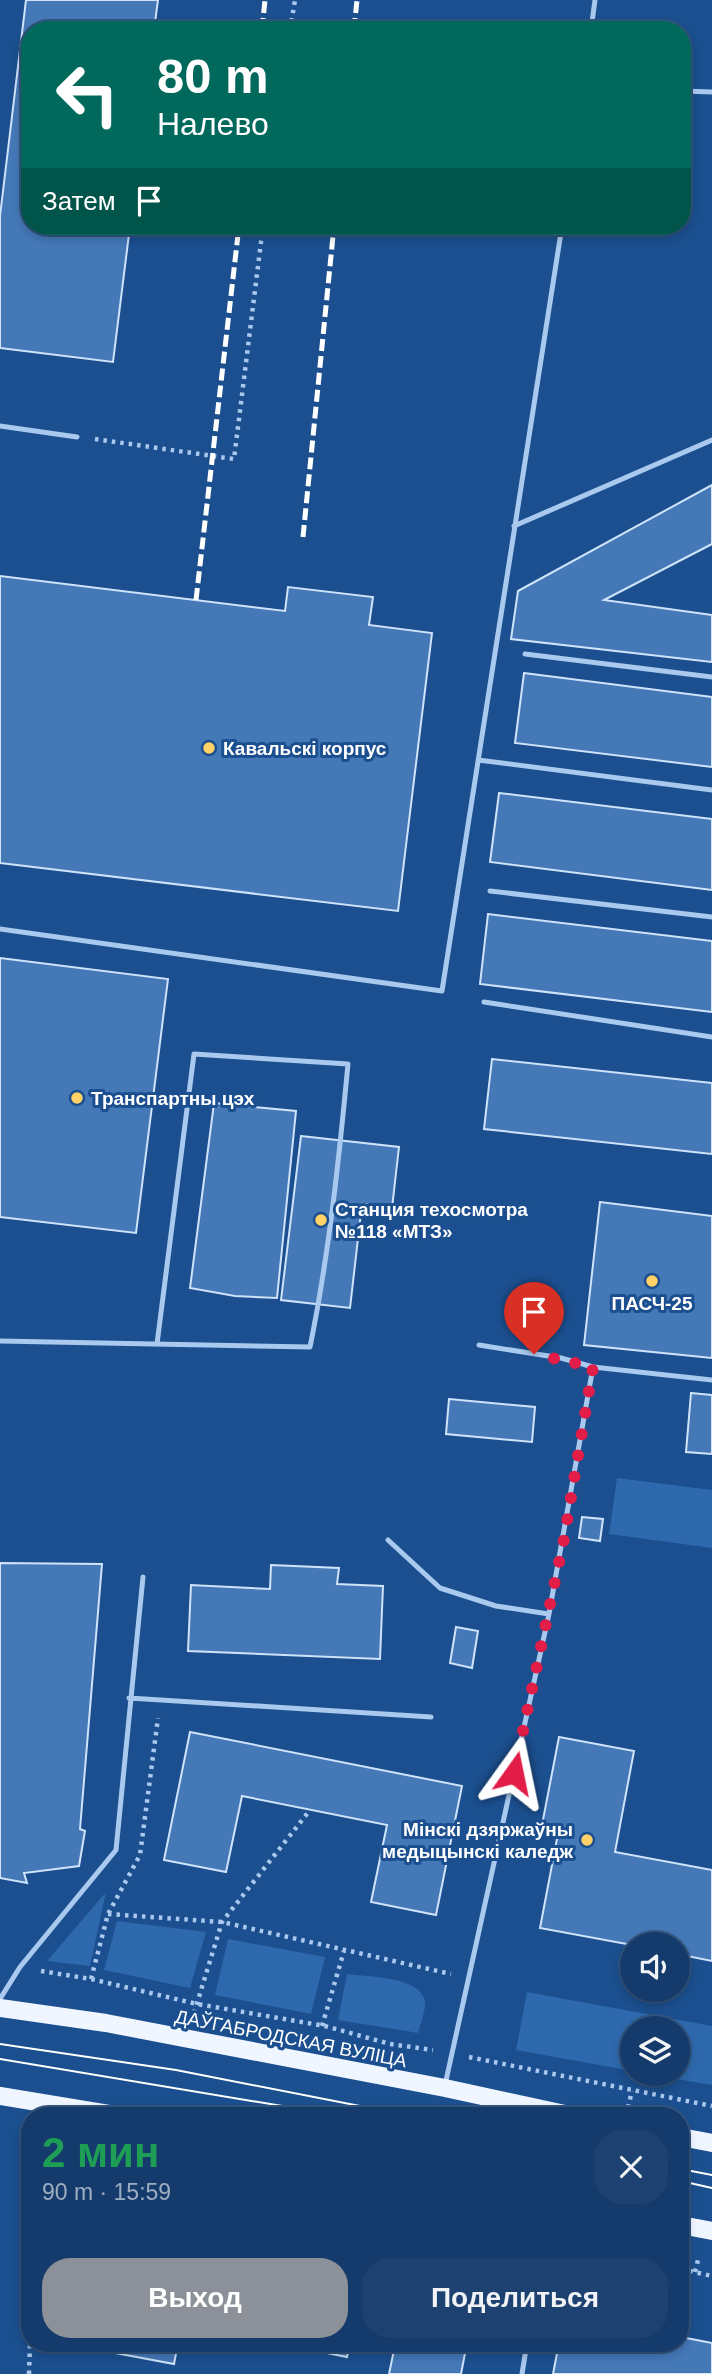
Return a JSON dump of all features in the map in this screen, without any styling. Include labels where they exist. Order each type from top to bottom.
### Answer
[{"type":"main road","name":"ДАЎГАБРОДСКАЯ ВУЛІЦА","points":[[0,2008],[106,2023],[533,2107]]},
{"type":"main road","points":[[0,2096],[67,2107]]},
{"type":"main road","points":[[689,2139],[712,2143]]},
{"type":"main road","points":[[689,2227],[712,2231]]},
{"type":"lane","points":[[592,21],[595,0]]},
{"type":"lane","points":[[691,91],[712,92]]},
{"type":"lane","points":[[0,929],[442,991],[561,235]]},
{"type":"lane","points":[[0,426],[77,437]]},
{"type":"lane","points":[[514,526],[712,440]]},
{"type":"lane","points":[[525,654],[712,677]]},
{"type":"lane","points":[[478,760],[712,790]]},
{"type":"lane","points":[[490,891],[712,917]]},
{"type":"lane","points":[[484,1002],[712,1037]]},
{"type":"lane","points":[[0,1341],[310,1347],[337,1168],[348,1064],[194,1054],[157,1344]]},
{"type":"lane","points":[[480,1345],[561,1358],[593,1367],[712,1380]]},
{"type":"lane","points":[[445,2088],[549,1614],[593,1367]]},
{"type":"lane","points":[[388,1540],[440,1588],[496,1606],[549,1614]]},
{"type":"lane","points":[[0,1999],[20,1967],[116,1850],[143,1577]]},
{"type":"lane","points":[[129,1698],[431,1717]]},
{"type":"lane","points":[[522,2374],[526,2352]]},
{"type":"path","points":[[292,21],[295,0]]},
{"type":"path","points":[[77,437],[234,459],[262,235]]},
{"type":"path","points":[[197,2004],[222,1922],[310,1810]]},
{"type":"path","points":[[108,1914],[222,1922],[469,1978]]},
{"type":"path","points":[[322,2026],[344,1951]]},
{"type":"path","points":[[91,1979],[197,2004],[322,2026],[390,2045],[452,2053],[712,2106]]},
{"type":"path","points":[[111,1991],[112,1984]]},
{"type":"path","points":[[628,2107],[632,2091]]},
{"type":"path","points":[[689,2271],[712,2276]]},
{"type":"path","points":[[29,2374],[30,2352]]},
{"type":"shaded area","points":[[617,1478],[712,1490],[712,1548],[609,1534]]},
{"type":"shaded area","points":[[106,1892],[90,1966],[47,1961]]},
{"type":"shaded area","points":[[117,1921],[206,1932],[190,1988],[104,1970]]},
{"type":"shaded area","points":[[228,1939],[325,1957],[311,2014],[215,1995]]},
{"type":"shaded area","points":[[347,1974],[392,1979],[414,1987],[425,2001],[418,2033],[338,2020]]},
{"type":"shaded area","points":[[527,1992],[658,2016],[620,2016],[620,2069],[516,2050]]},
{"type":"shaded area","points":[[690,2022],[712,2026],[712,2085],[690,2081]]},
{"type":"building","points":[[26,0],[158,0],[155,21],[23,21]]},
{"type":"building","points":[[21,42],[21,235],[129,235],[113,362],[0,348],[0,216]]},
{"type":"building","points":[[712,485],[712,544],[604,600],[712,615],[712,662],[511,639],[518,591]]},
{"type":"building","name":"Кавальскі корпус","points":[[0,576],[285,611],[288,587],[373,597],[369,625],[432,633],[398,911],[0,863]]},
{"type":"building","points":[[524,673],[712,697],[712,767],[515,743]]},
{"type":"building","points":[[499,793],[712,819],[712,890],[490,862]]},
{"type":"building","points":[[488,914],[712,941],[712,1012],[480,984]]},
{"type":"building","name":"Транспартны цэх","points":[[0,958],[168,979],[136,1233],[0,1217]]},
{"type":"building","points":[[492,1059],[712,1083],[712,1154],[484,1129]]},
{"type":"building","points":[[214,1103],[296,1111],[277,1298],[235,1296],[190,1288]]},
{"type":"building","points":[[301,1136],[399,1147],[392,1208],[362,1204],[350,1308],[281,1300]]},
{"type":"building","name":"ПАСЧ-25","points":[[600,1202],[712,1216],[712,1358],[584,1345]]},
{"type":"building","points":[[691,1393],[712,1395],[712,1454],[686,1452]]},
{"type":"building","points":[[449,1399],[535,1407],[532,1442],[446,1434]]},
{"type":"building","points":[[582,1517],[603,1519],[600,1541],[579,1538]]},
{"type":"building","points":[[0,1563],[102,1564],[80,1829],[85,1831],[79,1866],[24,1873],[27,1883],[0,1878]]},
{"type":"building","points":[[271,1565],[339,1568],[337,1584],[383,1586],[380,1659],[188,1651],[191,1585],[270,1589]]},
{"type":"building","points":[[456,1627],[478,1631],[472,1668],[450,1663]]},
{"type":"building","points":[[190,1732],[462,1786],[436,1915],[371,1902],[387,1825],[242,1796],[226,1872],[164,1860]]},
{"type":"building","name":"Мінскі дзяржаўны медыцынскі каледж","points":[[559,1737],[634,1751],[615,1852],[712,1870],[712,1961],[690,1957],[690,1932],[620,1932],[620,1943],[540,1928],[559,1828],[542,1825]]},
{"type":"building","points":[[689,2339],[712,2343],[712,2374],[553,2374],[557,2352],[689,2352]]},
{"type":"building","points":[[110,2352],[176,2352],[174,2364]]},
{"type":"building","points":[[322,2352],[348,2352],[347,2357]]},
{"type":"building","points":[[394,2352],[465,2352],[461,2374],[389,2374]]},
{"type":"tram line","points":[[0,2044],[176,2070],[365,2107]]},
{"type":"tram line","points":[[0,2059],[288,2107]]},
{"type":"tram line","points":[[689,2171],[712,2175]]},
{"type":"tram line","points":[[689,2183],[712,2188]]},
{"type":"railway","points":[[263,21],[265,0]]},
{"type":"railway","points":[[355,21],[357,0]]},
{"type":"railway","points":[[196,600],[238,235]]},
{"type":"railway","points":[[303,537],[333,235]]},
{"type":"place","name":"Кавальскі корпус","points":[[209,748]]},
{"type":"place","name":"Транспартны цэх","points":[[77,1098]]},
{"type":"place","name":"Станция техосмотра №118 «МТЗ»","points":[[321,1220]]},
{"type":"place","name":"ПАСЧ-25","points":[[652,1281]]},
{"type":"place","name":"Мінскі дзяржаўны медыцынскі каледж","points":[[587,1840]]},
{"type":"route","points":[[514,1773],[564,1539],[593,1367],[534,1354]]}]
